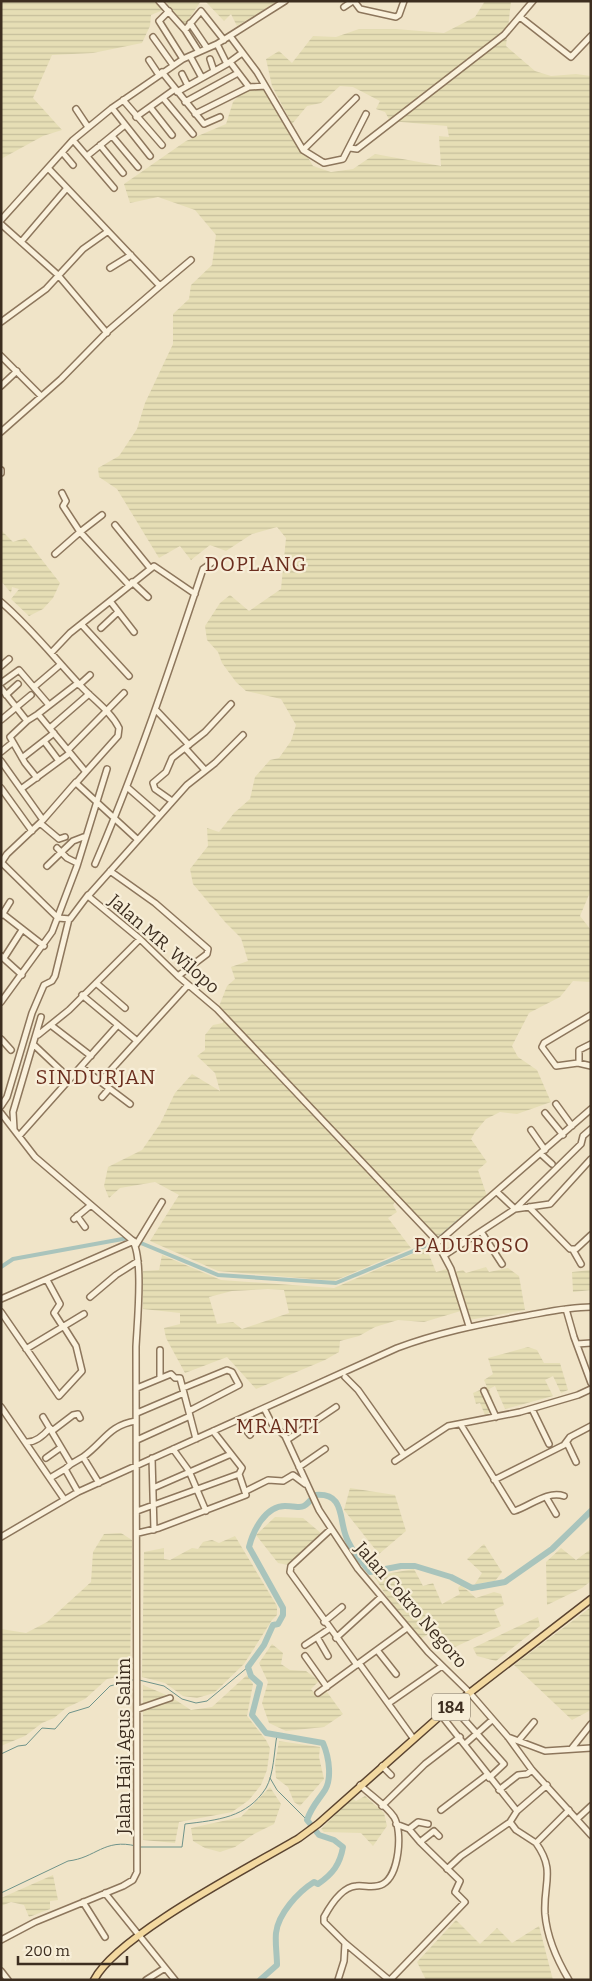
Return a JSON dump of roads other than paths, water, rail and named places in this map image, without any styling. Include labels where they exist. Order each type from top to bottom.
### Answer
[{"type":"main road","name":"184","points":[[94,1980],[105,1963],[163,1918],[309,1831],[413,1738],[469,1692],[591,1599]]},
{"type":"street","points":[[159,1],[185,30],[199,52]]},
{"type":"street","points":[[1,220],[73,140],[112,108],[183,59],[218,44],[285,1]]},
{"type":"street","points":[[344,7],[354,1],[360,9],[396,17],[399,15],[404,1]]},
{"type":"street","points":[[350,148],[357,150],[504,35],[533,1]]},
{"type":"street","points":[[168,11],[159,21],[183,59]]},
{"type":"street","points":[[185,30],[201,11],[224,40]]},
{"type":"street","points":[[520,18],[571,57],[591,36]]},
{"type":"street","points":[[190,23],[207,48]]},
{"type":"street","points":[[230,36],[265,86],[303,150],[317,161],[326,163],[343,159],[366,114]]},
{"type":"street","points":[[153,37],[173,66]]},
{"type":"street","points":[[218,44],[229,63],[249,87]]},
{"type":"street","points":[[136,117],[163,98],[229,63],[242,52]]},
{"type":"street","points":[[190,56],[202,78]]},
{"type":"street","points":[[210,59],[214,71]]},
{"type":"street","points":[[149,60],[204,124],[220,116]]},
{"type":"street","points":[[184,102],[238,73]]},
{"type":"street","points":[[182,74],[188,86]]},
{"type":"street","points":[[195,114],[249,87],[265,86]]},
{"type":"street","points":[[163,98],[193,134]]},
{"type":"street","points":[[303,150],[356,98]]},
{"type":"street","points":[[123,100],[162,145]]},
{"type":"street","points":[[150,107],[172,135]]},
{"type":"street","points":[[112,108],[150,156]]},
{"type":"street","points":[[76,109],[88,127]]},
{"type":"street","points":[[87,156],[125,125]]},
{"type":"street","points":[[112,136],[138,167]]},
{"type":"street","points":[[73,140],[114,188]]},
{"type":"street","points":[[100,145],[123,173]]},
{"type":"street","points":[[62,152],[73,164]]},
{"type":"street","points":[[48,168],[160,286]]},
{"type":"street","points":[[21,242],[67,188]]},
{"type":"street","points":[[1,224],[58,275],[107,333]]},
{"type":"street","points":[[1,322],[46,289],[82,249],[107,232]]},
{"type":"street","points":[[110,268],[130,255]]},
{"type":"street","points":[[1,432],[61,379],[107,333],[191,260]]},
{"type":"street","points":[[1,356],[41,396]]},
{"type":"street","points":[[1,386],[17,372]]},
{"type":"street","points":[[62,493],[66,501],[63,506],[80,532],[131,583],[148,597]]},
{"type":"street","points":[[55,554],[102,515]]},
{"type":"street","points":[[114,525],[150,568]]},
{"type":"street","points":[[95,864],[115,818],[156,710],[204,567],[214,561]]},
{"type":"street","points":[[51,653],[82,624],[131,583],[156,565],[195,594]]},
{"type":"street","points":[[110,601],[134,632]]},
{"type":"street","points":[[1,602],[26,623],[118,726],[119,733],[42,822],[7,854],[1,863],[58,918],[69,919]]},
{"type":"street","points":[[101,628],[118,612]]},
{"type":"street","points":[[82,624],[129,676]]},
{"type":"street","points":[[1,666],[9,660]]},
{"type":"street","points":[[34,687],[61,664]]},
{"type":"street","points":[[1,683],[19,670],[50,705]]},
{"type":"street","points":[[37,778],[12,743],[10,736],[27,721],[90,675]]},
{"type":"street","points":[[6,695],[18,684]]},
{"type":"street","points":[[1,688],[27,721]]},
{"type":"street","points":[[21,789],[69,752],[124,693]]},
{"type":"street","points":[[22,758],[44,741],[89,694]]},
{"type":"street","points":[[1,720],[31,695]]},
{"type":"street","points":[[172,801],[155,789],[153,784],[166,772],[172,758],[187,747],[231,704]]},
{"type":"street","points":[[156,710],[206,770]]},
{"type":"street","points":[[38,714],[85,771]]},
{"type":"street","name":"Jalan MR. Wilopo","points":[[243,735],[206,770],[192,780],[88,895],[140,939],[217,1010],[436,1241],[445,1256],[459,1290],[469,1326]]},
{"type":"street","points":[[44,741],[59,761]]},
{"type":"street","points":[[1,752],[12,743]]},
{"type":"street","points":[[1,761],[42,822],[60,839],[65,837]]},
{"type":"street","points":[[1,1002],[44,946],[58,918],[107,770]]},
{"type":"street","points":[[76,782],[97,804],[138,840]]},
{"type":"street","points":[[127,786],[160,815]]},
{"type":"street","points":[[1,788],[32,831]]},
{"type":"street","points":[[48,866],[73,841],[86,836]]},
{"type":"street","points":[[57,848],[62,854],[77,863]]},
{"type":"street","points":[[110,871],[154,903],[208,949],[206,954],[178,976]]},
{"type":"street","points":[[1,1106],[10,1088],[32,1013],[44,985],[54,978],[69,919],[88,895]]},
{"type":"street","points":[[10,902],[2,915],[44,946]]},
{"type":"street","points":[[22,930],[3,957],[22,975]]},
{"type":"street","points":[[38,1035],[52,1026],[140,939]]},
{"type":"street","points":[[96,983],[125,1008]]},
{"type":"street","points":[[100,1082],[136,1040],[188,985]]},
{"type":"street","points":[[82,995],[136,1040]]},
{"type":"street","points":[[591,1015],[542,1046],[543,1051],[556,1066],[579,1063],[591,1066]]},
{"type":"street","points":[[14,1129],[13,1112],[33,1044],[38,1035],[41,1017]]},
{"type":"street","points":[[52,1026],[91,1056]]},
{"type":"street","points":[[19,1136],[117,1026]]},
{"type":"street","points":[[1,1039],[11,1050]]},
{"type":"street","points":[[33,1044],[70,1079]]},
{"type":"street","points":[[579,1063],[579,1050],[591,1044]]},
{"type":"street","points":[[81,1067],[130,1104]]},
{"type":"street","points":[[102,1097],[109,1088]]},
{"type":"street","points":[[556,1104],[572,1126]]},
{"type":"street","points":[[436,1241],[496,1193],[591,1110]]},
{"type":"street","points":[[545,1113],[563,1135]]},
{"type":"street","points":[[2,1115],[40,1161],[135,1241]]},
{"type":"street","points":[[445,1256],[514,1210],[581,1144],[583,1136],[591,1129]]},
{"type":"street","points":[[531,1130],[552,1164]]},
{"type":"street","points":[[496,1193],[514,1210],[530,1209],[550,1204],[591,1159]]},
{"type":"street","points":[[1,1300],[135,1241],[162,1202]]},
{"type":"street","points":[[86,1227],[75,1218],[91,1205]]},
{"type":"street","points":[[530,1209],[566,1247],[573,1250],[581,1264]]},
{"type":"street","points":[[482,1233],[502,1264]]},
{"type":"street","points":[[573,1250],[591,1235]]},
{"type":"street","name":"Jalan Haji Agus Salim","points":[[1,1940],[35,1922],[123,1886],[134,1878],[138,1852],[136,1420],[138,1261],[135,1241]]},
{"type":"street","points":[[90,1297],[123,1270],[138,1261]]},
{"type":"street","points":[[1,1312],[60,1396],[82,1371],[76,1346],[54,1313],[60,1304],[46,1280]]},
{"type":"street","points":[[1,1537],[78,1492],[397,1348],[435,1334],[469,1326],[566,1308],[591,1307]]},
{"type":"street","points":[[566,1308],[591,1383]]},
{"type":"street","points":[[26,1349],[84,1314]]},
{"type":"street","points":[[577,1344],[591,1343]]},
{"type":"street","points":[[160,1350],[160,1378]]},
{"type":"street","points":[[136,1440],[189,1414],[239,1385],[232,1372],[227,1370],[137,1413]]},
{"type":"street","points":[[137,1388],[172,1374],[175,1378],[181,1379],[196,1439]]},
{"type":"street","points":[[346,1377],[358,1390],[404,1455]]},
{"type":"street","points":[[396,1461],[444,1428],[532,1409],[578,1395],[591,1389]]},
{"type":"street","points":[[484,1391],[496,1417]]},
{"type":"street","points":[[1,1407],[64,1499]]},
{"type":"street","points":[[287,1440],[336,1407]]},
{"type":"street","name":"Jalan Cokro Negoro","points":[[264,1408],[269,1420],[287,1440],[310,1492],[331,1529],[358,1569],[407,1628],[469,1692],[508,1737],[532,1770],[591,1835]]},
{"type":"street","points":[[532,1409],[550,1444]]},
{"type":"street","points":[[26,1442],[42,1437],[51,1429],[76,1414],[80,1418]]},
{"type":"street","points":[[43,1417],[71,1464]]},
{"type":"street","points":[[50,1478],[83,1457],[113,1428],[122,1423],[136,1420]]},
{"type":"street","points":[[238,1420],[250,1436]]},
{"type":"street","points":[[461,1425],[514,1511],[546,1497],[557,1494],[564,1496]]},
{"type":"street","points":[[494,1480],[567,1443],[570,1437],[591,1426]]},
{"type":"street","points":[[137,1511],[238,1474],[243,1469],[213,1431]]},
{"type":"street","points":[[567,1443],[576,1462]]},
{"type":"street","points":[[46,1458],[60,1448]]},
{"type":"street","points":[[174,1449],[189,1472],[206,1511]]},
{"type":"street","points":[[299,1467],[324,1449]]},
{"type":"street","points":[[153,1488],[231,1454]]},
{"type":"street","points":[[83,1457],[99,1483]]},
{"type":"street","points":[[152,1458],[154,1530]]},
{"type":"street","points":[[64,1469],[78,1492]]},
{"type":"street","points":[[138,1532],[154,1530],[244,1497],[247,1494],[238,1474]]},
{"type":"street","points":[[246,1491],[268,1480],[283,1481],[293,1475],[307,1486]]},
{"type":"street","points":[[546,1497],[556,1514]]},
{"type":"street","points":[[331,1529],[290,1570],[329,1629],[389,1703],[413,1738]]},
{"type":"street","points":[[336,1638],[381,1597]]},
{"type":"street","points":[[324,1622],[342,1607]]},
{"type":"street","points":[[318,1693],[407,1628]]},
{"type":"street","points":[[305,1645],[329,1629]]},
{"type":"street","points":[[316,1637],[328,1656]]},
{"type":"street","points":[[377,1650],[396,1674]]},
{"type":"street","points":[[305,1656],[327,1686]]},
{"type":"street","points":[[389,1703],[442,1666]]},
{"type":"street","points":[[138,1708],[170,1698]]},
{"type":"street","points":[[441,1810],[504,1764],[452,1706]]},
{"type":"street","points":[[441,1715],[480,1762],[488,1777],[517,1811]]},
{"type":"street","points":[[464,1744],[492,1720]]},
{"type":"street","points":[[519,1740],[534,1722]]},
{"type":"street","points":[[572,1748],[591,1724]]},
{"type":"street","points":[[382,1806],[420,1768],[460,1737]]},
{"type":"street","points":[[508,1737],[545,1751],[591,1748]]},
{"type":"street","points":[[382,1766],[391,1775]]},
{"type":"street","points":[[499,1790],[518,1775],[527,1774],[532,1770]]},
{"type":"street","points":[[360,1785],[393,1816],[396,1824],[396,1865],[391,1878],[379,1886],[350,1888],[332,1902],[324,1917],[324,1921],[345,1943],[389,1980],[465,1903],[465,1900],[455,1892],[460,1881],[408,1829],[396,1824]]},
{"type":"street","points":[[447,1869],[461,1856],[510,1822],[517,1811],[547,1785]]},
{"type":"street","points":[[577,1819],[591,1806]]},
{"type":"street","points":[[536,1843],[569,1810]]},
{"type":"street","points":[[408,1829],[418,1822],[428,1824]]},
{"type":"street","points":[[510,1822],[516,1830],[536,1843],[548,1863],[546,1914],[558,1960],[568,1980]]},
{"type":"street","points":[[420,1842],[434,1831],[439,1836]]},
{"type":"street","points":[[105,1893],[175,1980]]},
{"type":"street","points":[[83,1902],[104,1937]]},
{"type":"street","points":[[338,1980],[344,1961],[345,1943]]},
{"type":"street","points":[[146,1980],[165,1968]]},
{"type":"street","points":[[1,1971],[8,1980]]},
{"type":"waterway","points":[[136,1241],[218,1275],[336,1283],[435,1242],[459,1221]]},
{"type":"waterway","points":[[1,1267],[13,1259],[128,1238]]},
{"type":"waterway","points":[[260,1980],[277,1965],[276,1933],[285,1911],[308,1886],[314,1882],[318,1884],[332,1872],[338,1864],[343,1847],[334,1840],[319,1835],[307,1820],[328,1782],[328,1762],[323,1743],[266,1733],[252,1715],[260,1684],[251,1676],[248,1667],[264,1645],[273,1625],[278,1624],[283,1615],[283,1608],[249,1547],[261,1520],[278,1507],[302,1507],[315,1495],[325,1495],[333,1499],[337,1504],[345,1535],[356,1555],[370,1572],[401,1566],[415,1566],[451,1577],[472,1588],[505,1582],[552,1549],[591,1511]]},
{"type":"waterway","points":[[139,1680],[164,1686],[182,1699],[196,1703],[207,1701],[248,1667]]},
{"type":"waterway","points":[[1,1754],[18,1746],[26,1745],[42,1728],[55,1729],[69,1713],[89,1707],[110,1686],[136,1679]]},
{"type":"waterway","points":[[140,1847],[182,1847],[185,1824],[220,1819],[240,1812],[250,1806],[269,1782],[277,1735]]},
{"type":"waterway","points":[[270,1778],[277,1790],[307,1820]]},
{"type":"waterway","points":[[1,1893],[68,1861],[78,1859],[108,1846],[125,1844],[136,1846]]},
{"type":"district","name":"DOPLANG","points":[[256,564]]},
{"type":"district","name":"SINDURJAN","points":[[96,1077]]},
{"type":"district","name":"PADUROSO","points":[[472,1245]]},
{"type":"district","name":"MRANTI","points":[[278,1426]]}]
